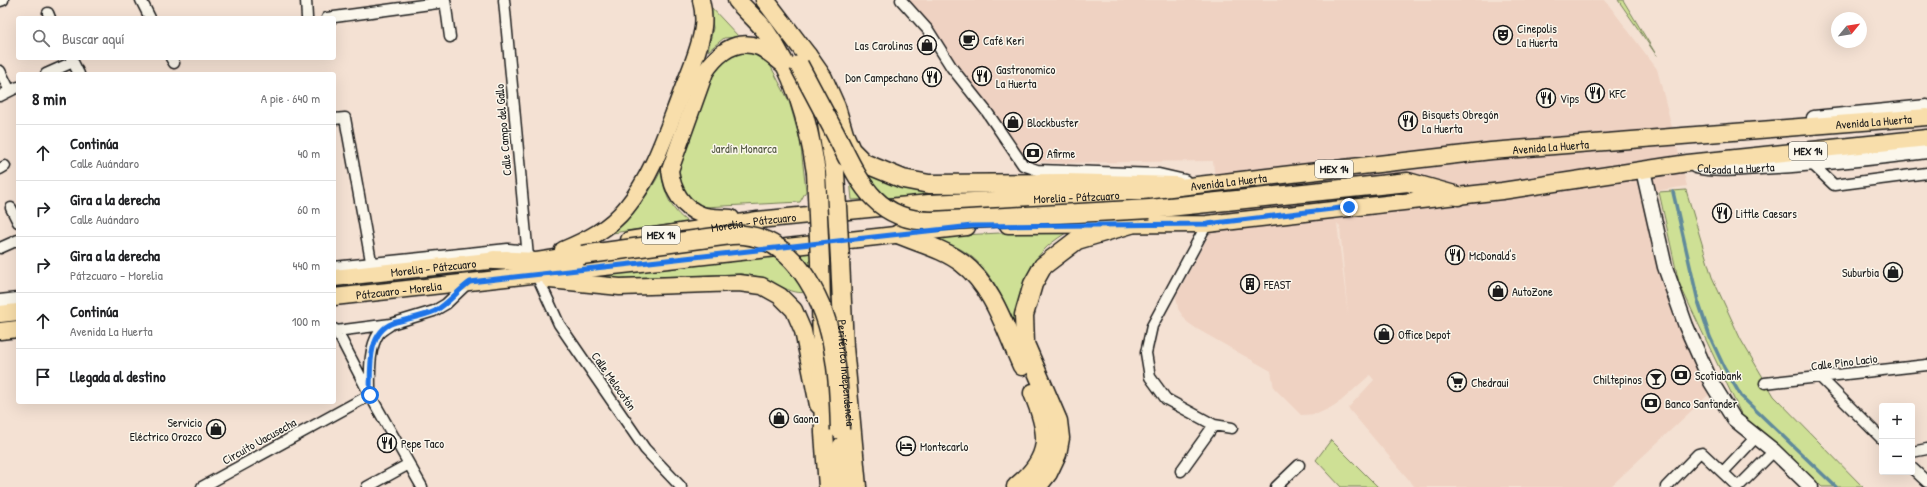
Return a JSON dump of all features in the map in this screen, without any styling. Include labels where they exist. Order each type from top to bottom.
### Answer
[{"type":"highway","points":[[737,0],[797,62],[823,78],[836,107],[844,134],[851,150],[864,163],[889,174],[903,179],[929,184],[1064,183],[1176,186]]},
{"type":"highway","points":[[751,0],[787,44],[797,62]]},
{"type":"highway","points":[[765,0],[860,183],[880,205],[898,215],[914,220],[928,221],[1150,210],[1408,182],[1458,196]]},
{"type":"highway","name":"Periférico Independencia","points":[[797,62],[830,133],[835,172],[844,347],[857,487]]},
{"type":"highway","name":"Periférico Independencia","points":[[797,62],[800,98],[810,133],[816,172],[820,261],[832,432],[828,487]]},
{"type":"highway","points":[[1037,487],[1048,474],[1057,454],[1060,438],[1058,421],[1025,344],[1024,315],[1033,284],[1043,266],[1077,240],[1131,224]]},
{"type":"highway","points":[[898,234],[945,253],[962,262],[977,276],[1001,320],[1027,377],[1044,424],[1045,443],[1040,460],[1032,474],[1016,487]]},
{"type":"highway","points":[[494,260],[537,262],[723,236],[744,235],[763,241],[777,248],[790,259],[802,273],[816,296],[826,321],[835,361],[832,432],[844,487]]},
{"type":"main road","points":[[563,250],[587,240],[609,225],[625,209],[642,187],[657,155],[699,47],[704,26],[701,0]]},
{"type":"main road","points":[[758,220],[703,215],[688,208],[677,196],[671,182],[670,170],[705,72],[713,59],[724,50],[747,45],[759,47],[797,62]]},
{"type":"main road","name":"Avenida La Huerta","points":[[1176,186],[1491,151],[1927,117]]},
{"type":"main road","name":"Avenida La Huerta","points":[[1181,223],[1207,224],[1458,196],[1688,163],[1927,138]]},
{"type":"main road","name":"Morelia - Pátzcuaro","points":[[336,278],[372,269],[528,257],[563,250],[758,220],[929,203],[1110,195],[1176,186]]},
{"type":"main road","name":"Pátzcuaro - Morelia","points":[[336,297],[972,226],[1181,223]]},
{"type":"main road","points":[[505,278],[568,281],[620,287],[739,282],[762,286],[780,296],[794,310],[803,331],[832,432]]},
{"type":"main road","points":[[0,314],[16,312]]},
{"type":"main road","points":[[0,331],[16,329]]},
{"type":"street","points":[[141,0],[149,16]]},
{"type":"street","points":[[306,0],[307,16]]},
{"type":"street","points":[[378,0],[379,11]]},
{"type":"street","name":"Calle Campo del Gallo","points":[[504,0],[528,257]]},
{"type":"street","points":[[901,0],[928,30],[952,68],[987,112],[1023,165],[1037,170],[1159,174],[1203,184]]},
{"type":"street","points":[[336,17],[445,1],[450,37]]},
{"type":"street","points":[[50,72],[72,60],[78,72]]},
{"type":"street","points":[[0,72],[14,89],[0,96]]},
{"type":"street","points":[[1736,133],[1767,123],[1927,107]]},
{"type":"street","points":[[336,119],[345,118],[372,269]]},
{"type":"street","name":"Calzada La Huerta","points":[[1688,163],[1706,168],[1812,164],[1927,151]]},
{"type":"street","points":[[1812,164],[1834,185],[1927,173]]},
{"type":"street","points":[[1642,170],[1665,267],[1686,326],[1712,382],[1734,419],[1774,451],[1811,487]]},
{"type":"street","points":[[11,208],[16,218]]},
{"type":"street","points":[[1207,224],[1152,326],[1146,353],[1150,377],[1166,399],[1214,425],[1232,428]]},
{"type":"street","points":[[0,248],[16,241]]},
{"type":"street","points":[[336,269],[372,269],[508,251],[518,252],[528,257]]},
{"type":"street","name":"Calle Melocotón","points":[[539,280],[559,324],[645,449],[680,487]]},
{"type":"street","points":[[336,330],[391,324],[434,311],[446,304],[470,282]]},
{"type":"street","points":[[0,302],[16,300]]},
{"type":"street","points":[[370,395],[371,361],[374,346],[380,332],[391,324]]},
{"type":"street","points":[[336,332],[422,487]]},
{"type":"street","name":"Calle Pino Lacio","points":[[1765,383],[1821,378],[1927,365]]},
{"type":"street","points":[[1821,378],[1879,436]]},
{"type":"street","name":"Circuito Uacusecha","points":[[202,487],[370,395]]},
{"type":"street","points":[[1182,471],[1214,425]]},
{"type":"street","points":[[1722,472],[1756,437]]},
{"type":"street","points":[[1915,451],[1927,449]]},
{"type":"street","points":[[1666,487],[1698,454],[1702,453],[1738,487],[1774,451]]},
{"type":"street","points":[[367,487],[409,464]]},
{"type":"street","points":[[1276,487],[1299,465]]},
{"type":"street","points":[[1915,471],[1927,482]]},
{"type":"shaded area","points":[[896,0],[1605,0],[1657,69],[1687,186],[1656,191],[1675,272],[1698,339],[1720,384],[1610,487],[1415,487],[1348,408],[1374,380],[1370,375],[1341,401],[1330,408],[1317,414],[1301,415],[1274,388],[1271,371],[1197,329],[1187,322],[1178,309],[1176,296],[1210,233],[1220,232],[1213,161],[1052,163],[1026,160],[932,38]],"holes":[[[1337,223],[1340,227],[1348,316]]]},
{"type":"green space","points":[[1618,0],[1623,0],[1657,56]]},
{"type":"green space","points":[[710,6],[739,37],[724,38],[708,51],[713,28]]},
{"type":"green space","name":"Jardín Monarca","points":[[737,51],[756,52],[770,65],[789,101],[800,140],[806,191],[800,202],[704,207],[692,203],[679,181],[678,170],[709,77],[718,63]]},
{"type":"green space","points":[[848,159],[969,190],[969,193],[852,200]]},
{"type":"green space","points":[[661,171],[666,193],[672,206],[688,222],[612,233],[640,205]]},
{"type":"green space","points":[[1686,190],[1712,277],[1741,340],[1774,396],[1863,487],[1822,487],[1743,418],[1679,283],[1659,192]]},
{"type":"green space","points":[[1000,233],[1066,233],[1042,251],[1035,261],[1025,283],[1015,325],[998,289],[983,268],[974,259],[964,251],[952,245],[925,237]]},
{"type":"green space","points":[[810,252],[813,283],[808,291],[802,293],[795,292],[759,277],[741,274],[600,279],[584,274]]},
{"type":"green space","points":[[1331,440],[1378,487],[1341,487],[1316,460]]},
{"type":"waterway","points":[[1673,192],[1698,301],[1710,337],[1724,367],[1741,396],[1836,487]]},
{"type":"place","name":"Cinepolis La Huerta","points":[[1503,35]]},
{"type":"place","name":"Café Keri","points":[[969,40]]},
{"type":"place","name":"Las Carolinas","points":[[927,45]]},
{"type":"place","name":"Gastronomico La Huerta","points":[[982,76]]},
{"type":"place","name":"Don Campechano","points":[[932,77]]},
{"type":"place","name":"KFC","points":[[1595,93]]},
{"type":"place","name":"Vips","points":[[1546,98]]},
{"type":"place","name":"Bisquets Obregón La Huerta","points":[[1408,121]]},
{"type":"place","name":"Blockbuster","points":[[1013,122]]},
{"type":"place","name":"Afirme","points":[[1033,153]]},
{"type":"place","name":"Little Caesars","points":[[1722,213]]},
{"type":"place","name":"McDonald's","points":[[1455,255]]},
{"type":"place","name":"Suburbia","points":[[1893,272]]},
{"type":"place","name":"FEAST","points":[[1250,284]]},
{"type":"place","name":"AutoZone","points":[[1498,291]]},
{"type":"place","name":"Office Depot","points":[[1384,334]]},
{"type":"place","name":"Scotiabank","points":[[1681,375]]},
{"type":"place","name":"Chiltepinos","points":[[1656,379]]},
{"type":"place","name":"Chedraui","points":[[1457,382]]},
{"type":"place","name":"Banco Santander","points":[[1651,403]]},
{"type":"place","name":"Gaona","points":[[779,418]]},
{"type":"place","name":"Servicio Eléctrico Orozco","points":[[216,429]]},
{"type":"place","name":"Pepe Taco","points":[[387,443]]},
{"type":"place","name":"Montecarlo","points":[[906,446]]},
{"type":"route","points":[[370,395],[371,361],[374,346],[380,332],[391,324],[434,311],[446,304],[461,288],[470,282],[727,252],[972,226],[1038,224],[1207,224],[1349,207]]}]
